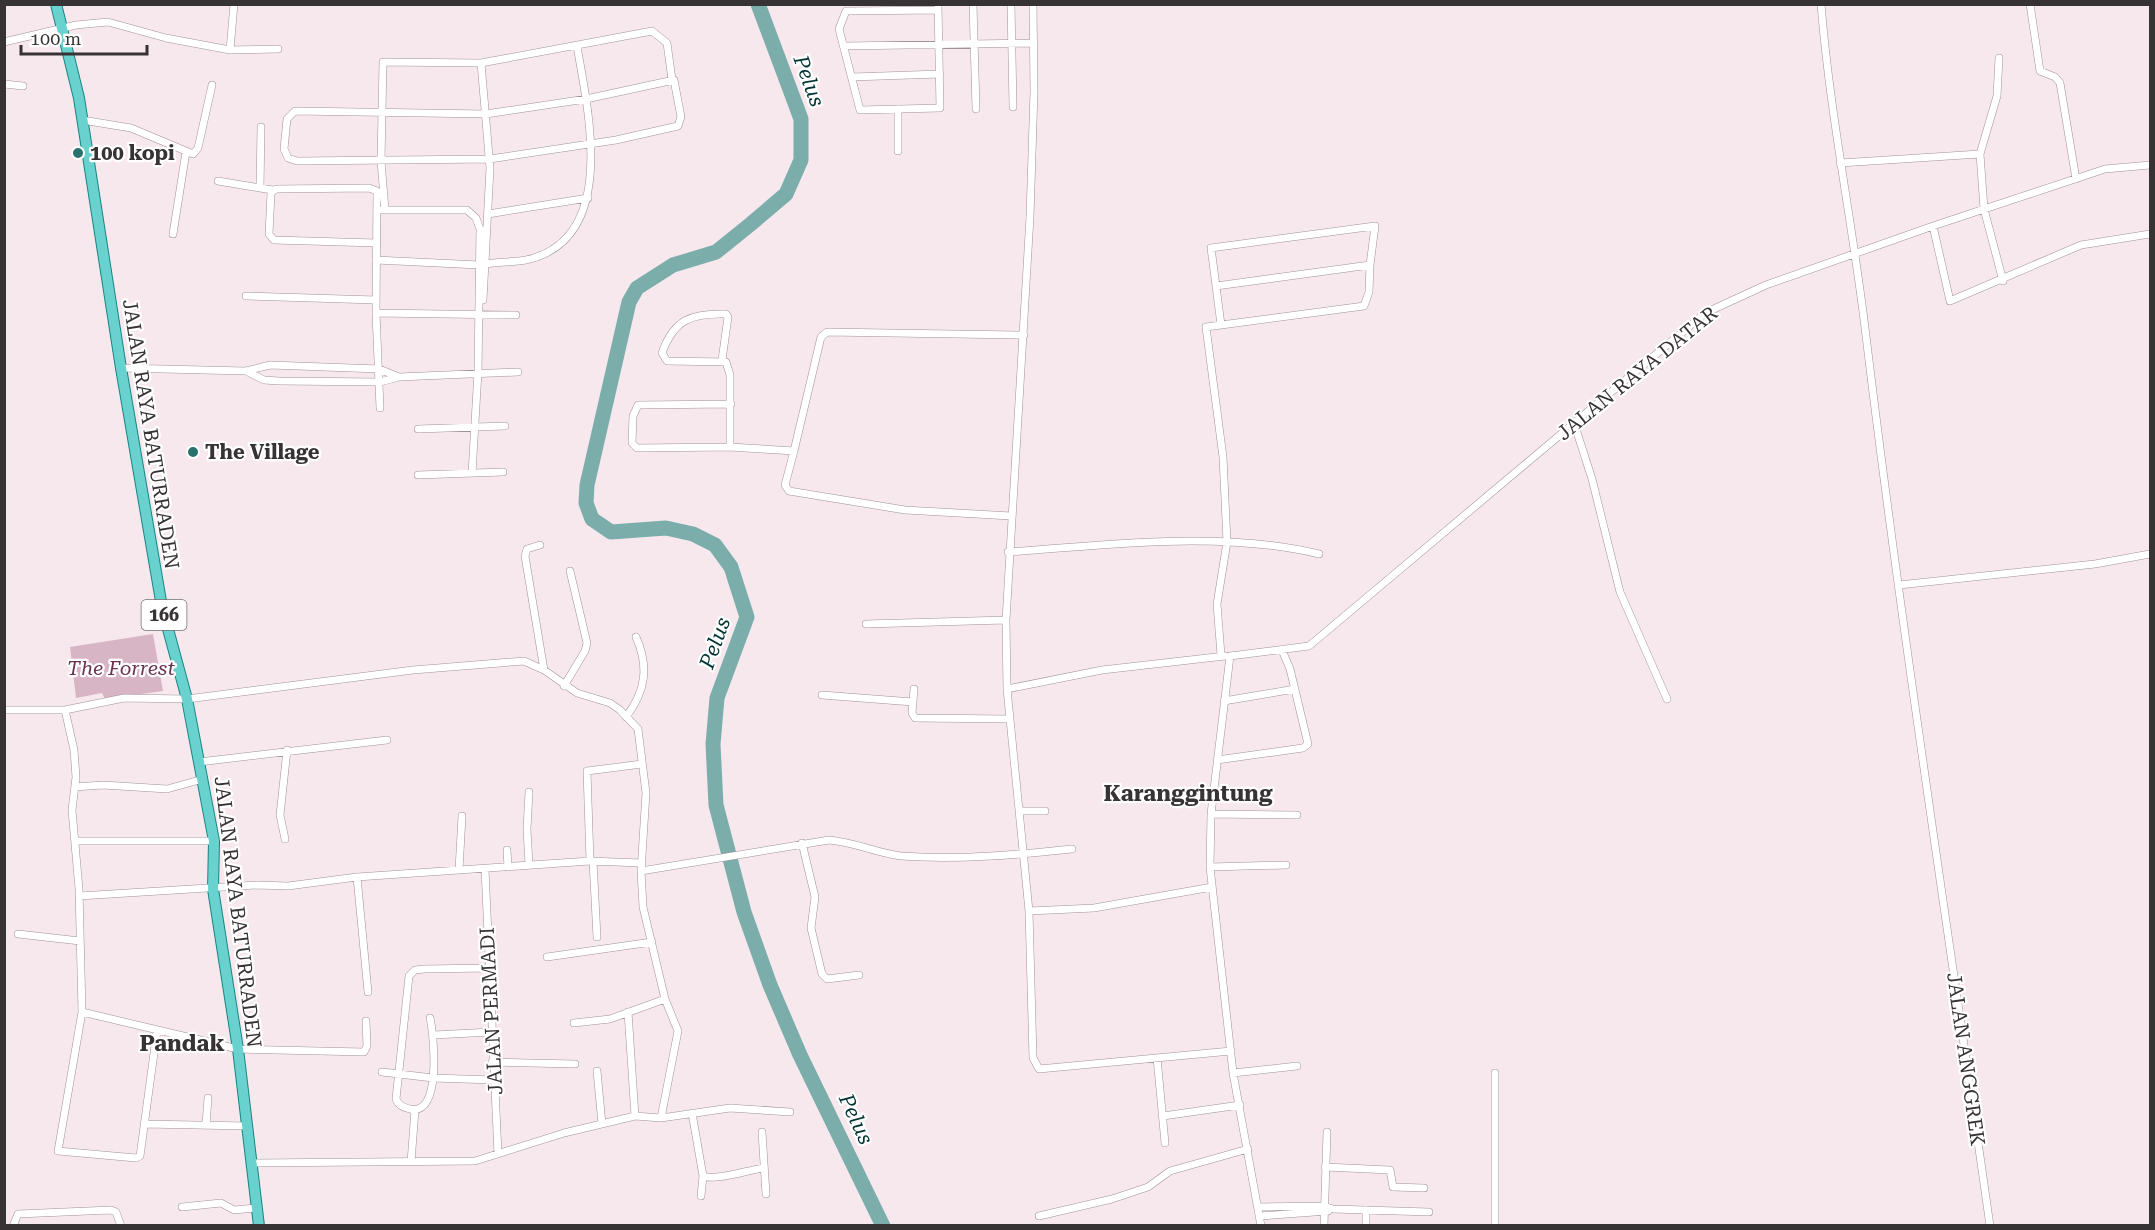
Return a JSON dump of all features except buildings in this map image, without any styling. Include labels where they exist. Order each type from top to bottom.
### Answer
[{"type":"main road","name":"JALAN RAYA BATURRADEN","points":[[56,4],[82,120],[162,607],[188,699],[214,841],[213,889],[238,1050],[259,1226]]},
{"type":"street","points":[[230,50],[234,4]]},
{"type":"street","points":[[974,4],[976,109]]},
{"type":"street","points":[[1011,4],[1013,107]]},
{"type":"street","points":[[1033,4],[1034,43],[1024,335],[1008,552],[1006,620],[1009,719],[1029,911],[1035,1065],[1039,1069],[1231,1051]]},
{"type":"street","name":"JALAN ANGGREK","points":[[1821,4],[1840,163],[1855,253],[1873,408],[1990,1226]]},
{"type":"street","points":[[2030,4],[2040,71],[2055,77],[2060,83],[2076,179]]},
{"type":"street","points":[[938,7],[940,108],[860,110],[839,28],[846,11],[938,7]]},
{"type":"street","points":[[4,42],[76,25],[108,22],[166,38],[230,50],[278,50]]},
{"type":"street","points":[[380,408],[376,243],[381,210],[381,161],[381,114],[383,62],[481,63],[652,32],[667,43],[672,80],[675,81],[681,117],[678,126],[589,144],[490,159],[381,161],[297,161],[288,158],[285,153],[284,132],[287,119],[295,111],[381,114],[486,114],[586,99],[672,80]]},
{"type":"street","points":[[844,46],[1034,43]]},
{"type":"street","points":[[376,260],[482,264],[527,260],[554,246],[578,221],[588,198],[591,184],[586,99],[577,46]]},
{"type":"street","points":[[2000,58],[1997,96],[1980,154],[1984,209],[2003,281]]},
{"type":"street","points":[[472,473],[482,264],[488,214],[490,159],[481,63]]},
{"type":"street","points":[[852,77],[940,74]]},
{"type":"street","points":[[4,84],[23,86]]},
{"type":"street","points":[[82,120],[131,128],[186,152],[196,152],[212,85]]},
{"type":"street","points":[[898,109],[898,151]]},
{"type":"street","points":[[260,188],[261,127]]},
{"type":"street","points":[[173,234],[186,152]]},
{"type":"street","points":[[1840,163],[1980,154]]},
{"type":"street","name":"JALAN RAYA DATAR","points":[[1007,689],[1102,670],[1309,646],[1705,313],[1767,285],[1984,209],[2105,169],[2151,165]]},
{"type":"street","points":[[218,181],[273,190],[375,189],[381,210]]},
{"type":"street","points":[[273,190],[268,234],[274,240],[376,243]]},
{"type":"street","points":[[488,214],[588,198]]},
{"type":"street","points":[[381,210],[459,209],[471,213],[480,230],[482,264]]},
{"type":"street","points":[[1221,325],[1211,248],[1375,226],[1369,292],[1364,306],[1206,327],[1223,457],[1227,542],[1218,604],[1221,656]]},
{"type":"street","points":[[1933,226],[1948,301],[2003,281],[2081,245],[2151,234]]},
{"type":"street","points":[[1216,286],[1370,265]]},
{"type":"street","points":[[246,296],[376,300]]},
{"type":"street","points":[[376,314],[516,315]]},
{"type":"street","points":[[722,360],[728,317],[726,314],[710,314],[685,319],[662,353],[667,361],[722,360],[728,364],[731,404],[730,447]]},
{"type":"street","points":[[1011,516],[905,510],[789,491],[785,485],[821,336],[827,332],[1024,335]]},
{"type":"street","points":[[121,368],[246,371],[277,365],[379,369],[399,377]]},
{"type":"street","points":[[276,381],[277,365]]},
{"type":"street","points":[[246,371],[264,380],[276,381],[380,382],[399,377],[518,372]]},
{"type":"street","points":[[731,404],[638,405],[633,416],[632,439],[637,448],[730,447],[794,451]]},
{"type":"street","points":[[1574,423],[1592,479],[1620,592],[1666,699]]},
{"type":"street","points":[[418,429],[505,426]]},
{"type":"street","points":[[418,474],[503,472]]},
{"type":"street","points":[[1008,552],[1153,543],[1227,542],[1266,544],[1319,555]]},
{"type":"street","points":[[540,545],[527,549],[525,556],[544,670]]},
{"type":"street","points":[[1899,585],[2095,564],[2151,554]]},
{"type":"street","points":[[564,686],[585,651],[587,643],[570,571]]},
{"type":"street","points":[[866,624],[1006,620]]},
{"type":"street","points":[[626,717],[638,699],[646,666],[636,637]]},
{"type":"street","points":[[1217,760],[1306,746],[1308,738],[1282,650]]},
{"type":"street","points":[[1230,656],[1211,814],[1210,867],[1233,1073],[1261,1226]]},
{"type":"street","points":[[4,710],[16,712],[65,710],[124,698],[188,699],[413,670],[510,661],[524,661],[544,670],[564,686],[610,703],[638,729],[646,793],[641,867],[643,907],[652,942],[661,1001],[678,1032],[661,1118]]},
{"type":"street","points":[[914,689],[912,713],[915,718],[1009,719]]},
{"type":"street","points":[[1224,701],[1295,689]]},
{"type":"street","points":[[822,695],[912,702]]},
{"type":"street","points":[[65,710],[74,750],[75,787],[72,810],[79,896],[81,1012],[58,1151],[138,1158],[140,1156],[158,1030]]},
{"type":"street","points":[[199,762],[387,740]]},
{"type":"street","points":[[285,839],[280,815],[287,750]]},
{"type":"street","points":[[597,937],[587,772],[598,768],[642,764]]},
{"type":"street","points":[[75,787],[104,785],[167,789],[203,779]]},
{"type":"street","points":[[530,792],[527,829],[530,865]]},
{"type":"street","points":[[1020,811],[1045,811]]},
{"type":"street","points":[[1211,814],[1297,815]]},
{"type":"street","points":[[459,870],[462,816]]},
{"type":"street","points":[[76,841],[214,841]]},
{"type":"street","points":[[79,896],[288,886],[357,877],[591,861],[641,867],[710,860],[802,843],[844,841],[887,854],[921,857],[1024,854],[1072,849]]},
{"type":"street","points":[[802,843],[815,897],[810,928],[822,974],[827,979],[859,975]]},
{"type":"street","points":[[507,850],[508,867]]},
{"type":"street","points":[[1210,867],[1286,865]]},
{"type":"street","name":"JALAN PERMADI","points":[[485,868],[492,1062],[498,1154]]},
{"type":"street","points":[[357,877],[368,992]]},
{"type":"street","points":[[1029,911],[1094,908],[1212,887]]},
{"type":"street","points":[[18,934],[80,941]]},
{"type":"street","points":[[547,957],[652,942]]},
{"type":"street","points":[[430,1018],[434,1035],[433,1078],[428,1103],[422,1109],[415,1110],[398,1104],[411,972],[424,969],[489,968]]},
{"type":"street","points":[[574,1023],[610,1019],[661,1001]]},
{"type":"street","points":[[81,1012],[238,1050],[364,1052],[367,1046],[366,1021]]},
{"type":"street","points":[[628,1012],[635,1116]]},
{"type":"street","points":[[434,1035],[491,1032]]},
{"type":"street","points":[[1157,1058],[1165,1143]]},
{"type":"street","points":[[492,1062],[575,1064]]},
{"type":"street","points":[[1233,1073],[1297,1066]]},
{"type":"street","points":[[597,1071],[602,1124]]},
{"type":"street","points":[[382,1072],[400,1072],[433,1078],[494,1080]]},
{"type":"street","points":[[1495,1226],[1496,1073]]},
{"type":"street","points":[[206,1125],[208,1098]]},
{"type":"street","points":[[1163,1116],[1240,1105]]},
{"type":"street","points":[[252,1163],[475,1161],[635,1116],[661,1118],[730,1108],[790,1112]]},
{"type":"street","points":[[411,1162],[415,1110]]},
{"type":"street","points":[[693,1113],[703,1176],[701,1196]]},
{"type":"street","points":[[145,1124],[247,1126]]},
{"type":"street","points":[[762,1132],[766,1194]]},
{"type":"street","points":[[1324,1226],[1326,1132]]},
{"type":"street","points":[[1039,1216],[1112,1199],[1148,1187],[1170,1171],[1248,1149]]},
{"type":"street","points":[[1325,1167],[1390,1170],[1393,1187],[1424,1188]]},
{"type":"street","points":[[703,1176],[716,1178],[734,1172],[764,1168]]},
{"type":"street","points":[[182,1207],[221,1203],[236,1210],[257,1208]]},
{"type":"street","points":[[1258,1207],[1324,1210]]},
{"type":"street","points":[[1260,1216],[1333,1209],[1429,1212]]},
{"type":"street","points":[[13,1226],[18,1214],[111,1210],[116,1212],[121,1226]]},
{"type":"street","points":[[1366,1210],[1366,1226]]},
{"type":"green space","name":"The Forrest","points":[[153,634],[163,691],[105,699],[102,693],[76,698],[70,647]]},
{"type":"waterway","name":"Pelus","points":[[758,4],[801,119],[801,160],[786,194],[716,252],[673,265],[637,288],[629,302],[587,485],[586,503],[592,519],[611,532],[666,528],[693,534],[715,545],[731,567],[747,617],[717,698],[713,744],[716,805],[744,912],[770,985],[800,1055],[883,1226]]},
{"type":"place","name":"100 kopi","points":[[78,153]]},
{"type":"place","name":"The Village","points":[[193,452]]},
{"type":"district","name":"Karanggintung","points":[[1188,793]]},
{"type":"district","name":"Pandak","points":[[182,1043]]}]
